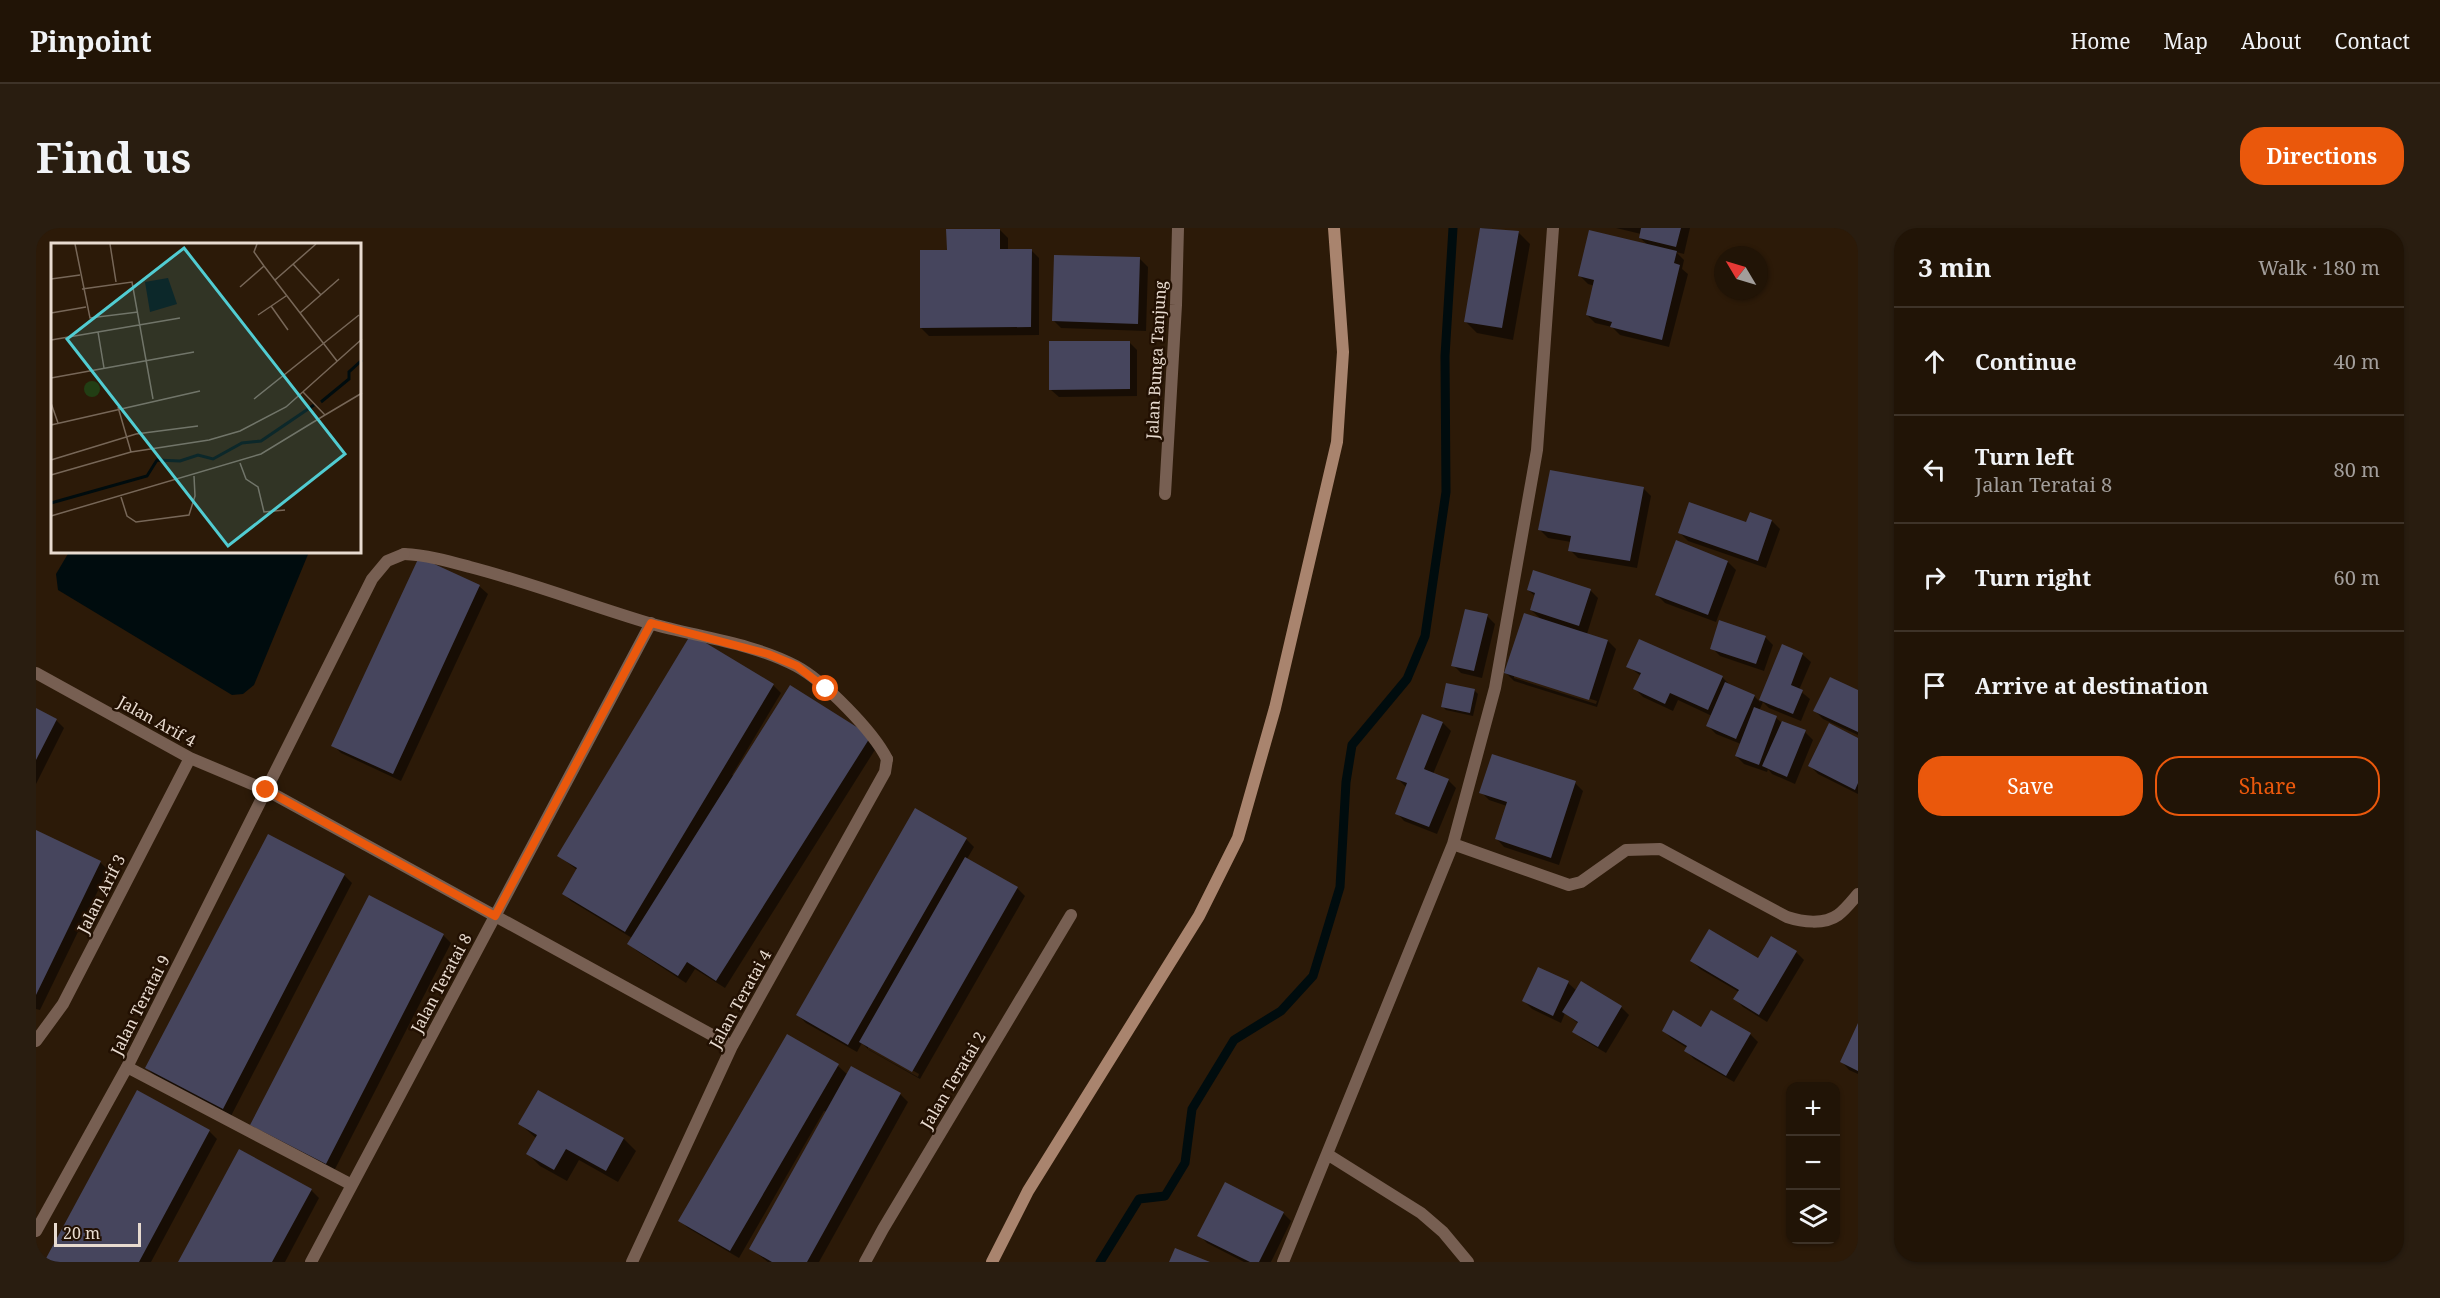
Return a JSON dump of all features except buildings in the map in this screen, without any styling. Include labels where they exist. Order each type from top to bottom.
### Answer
[{"type":"main road","points":[[992,1262],[1028,1191],[1199,916],[1238,838],[1275,708],[1337,442],[1343,352],[1334,228]]},
{"type":"street","name":"Jalan Bunga Tanjung","points":[[1166,494],[1178,228]]},
{"type":"street","points":[[1283,1262],[1453,844],[1495,688],[1537,450],[1553,228]]},
{"type":"street","name":"Jalan Teratai 9","points":[[36,1231],[127,1067],[372,579],[387,561],[404,554],[423,555],[507,576],[651,623]]},
{"type":"street","name":"Jalan Teratai 4","points":[[632,1262],[732,1046],[885,772],[887,759],[879,742],[826,689],[797,666],[768,654],[651,623]]},
{"type":"street","name":"Jalan Teratai 8","points":[[311,1262],[651,623]]},
{"type":"street","name":"Jalan Arif 4","points":[[36,673],[190,758],[266,790],[732,1046]]},
{"type":"street","name":"Jalan Arif 3","points":[[36,1041],[63,1004],[190,758]]},
{"type":"street","points":[[1453,844],[1569,885],[1581,882],[1626,850],[1660,849],[1787,917],[1801,922],[1826,920],[1838,915],[1858,894]]},
{"type":"street","name":"Jalan Teratai 2","points":[[866,1262],[889,1219],[1071,915]]},
{"type":"street","points":[[127,1067],[352,1185]]},
{"type":"street","points":[[1327,1154],[1421,1213],[1443,1232],[1468,1262]]},
{"type":"shaded area","points":[[68,554],[308,554],[254,685],[243,694],[232,695],[58,590],[56,574]]},
{"type":"waterway","points":[[1100,1262],[1139,1199],[1165,1196],[1185,1163],[1192,1109],[1234,1040],[1281,1011],[1313,976],[1340,887],[1346,782],[1352,745],[1407,679],[1425,636],[1446,492],[1445,356],[1453,228]]},
{"type":"route","points":[[266,790],[495,916],[651,623],[768,654],[797,666],[826,689]]}]
